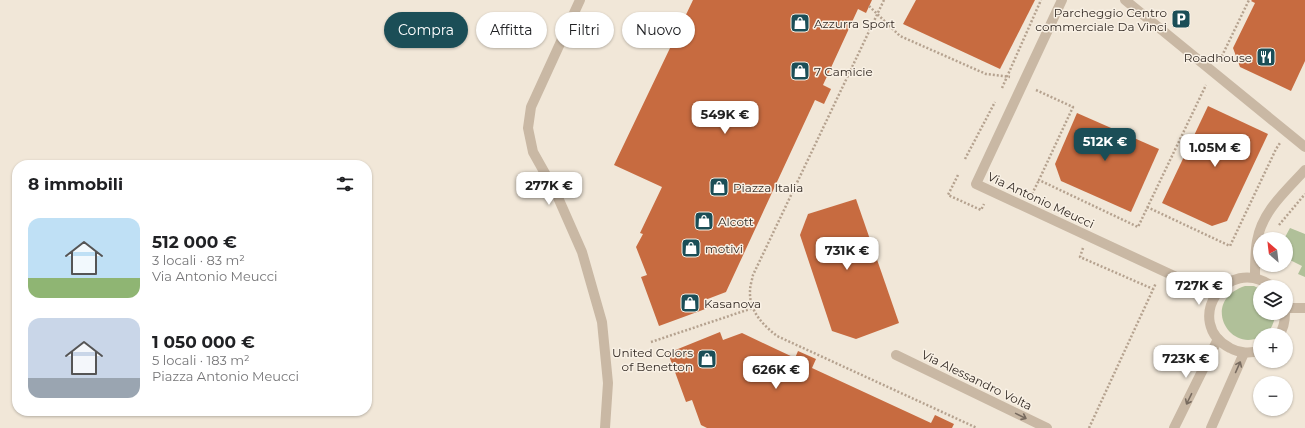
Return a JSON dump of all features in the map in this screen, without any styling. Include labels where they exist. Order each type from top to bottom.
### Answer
[{"type":"street","points":[[580,0],[531,107],[528,128],[533,152],[556,193],[582,252],[602,322],[608,383],[605,428]]},
{"type":"street","name":"Via Antonio Meucci","points":[[1062,0],[976,184],[1215,295]]},
{"type":"street","points":[[1125,0],[1305,147]]},
{"type":"street","points":[[1254,278],[1257,240],[1263,222],[1272,206],[1305,170]]},
{"type":"street","points":[[1253,352],[1244,352],[1230,348],[1218,339],[1212,329],[1209,317],[1210,306],[1215,295],[1222,286],[1232,280],[1243,277],[1261,280]]},
{"type":"street","points":[[1293,308],[1305,308]]},
{"type":"street","points":[[1174,428],[1218,339]]},
{"type":"street","points":[[1210,428],[1244,352]]},
{"type":"street","name":"Via Alessandro Volta","points":[[896,356],[1047,428]]},
{"type":"path","points":[[884,0],[753,275],[750,292],[753,308],[762,325],[777,336],[976,428]]},
{"type":"path","points":[[1002,88],[1041,0]]},
{"type":"path","points":[[1034,89],[1073,107],[1039,180],[1138,227],[1203,90],[1223,55],[1249,0]]},
{"type":"path","points":[[869,6],[900,36],[986,74],[1008,76],[1015,80]]},
{"type":"path","points":[[966,159],[995,102]]},
{"type":"path","points":[[1147,208],[1230,246],[1276,149],[1288,132]]},
{"type":"path","points":[[958,175],[948,196],[981,210],[984,204],[991,207]]},
{"type":"path","points":[[1077,246],[1084,249],[1080,257],[1153,290]]},
{"type":"path","points":[[1089,428],[1162,271]]},
{"type":"path","points":[[651,342],[753,308]]},
{"type":"green space","points":[[1290,228],[1305,234],[1305,277],[1298,274],[1302,266],[1293,262],[1293,232],[1288,232]]},
{"type":"green space","points":[[1245,286],[1253,286],[1253,320],[1274,320],[1270,328],[1253,328],[1253,339],[1249,340],[1238,338],[1230,332],[1224,323],[1222,313],[1224,303],[1231,293]]},
{"type":"building","points":[[693,0],[872,0],[866,13],[858,9],[823,85],[831,89],[824,104],[815,100],[726,292],[705,300],[708,308],[659,326],[641,277],[647,275],[636,247],[643,234],[640,233],[662,187],[614,165],[670,48],[695,48],[695,12],[687,12]]},
{"type":"building","points":[[916,0],[1035,0],[1000,69],[903,24]]},
{"type":"building","points":[[1305,0],[1305,61],[1291,91],[1240,67],[1233,48],[1255,3],[1251,1]]},
{"type":"building","points":[[1208,106],[1268,134],[1227,221],[1212,226],[1162,203]]},
{"type":"building","points":[[1077,113],[1159,149],[1131,212],[1061,181],[1055,164]]},
{"type":"building","points":[[856,199],[899,323],[856,339],[832,331],[800,235],[808,214]]},
{"type":"building","points":[[720,332],[723,340],[742,333],[795,358],[798,351],[816,359],[812,368],[931,423],[935,415],[954,424],[952,428],[707,428],[701,425],[692,400],[686,402],[668,353]]},
{"type":"place","name":"Parcheggio Centro commerciale Da Vinci","points":[[1181,19]]},
{"type":"place","name":"Azzurra Sport","points":[[800,23]]},
{"type":"place","name":"Roadhouse","points":[[1266,57]]},
{"type":"place","name":"7 Camicie","points":[[800,71]]},
{"type":"place","name":"Piazza Italia","points":[[719,187]]},
{"type":"place","name":"Alcott","points":[[704,221]]},
{"type":"place","name":"motivi","points":[[691,248]]},
{"type":"place","name":"Kasanova","points":[[690,303]]},
{"type":"place","name":"United Colors of Benetton","points":[[707,359]]}]
